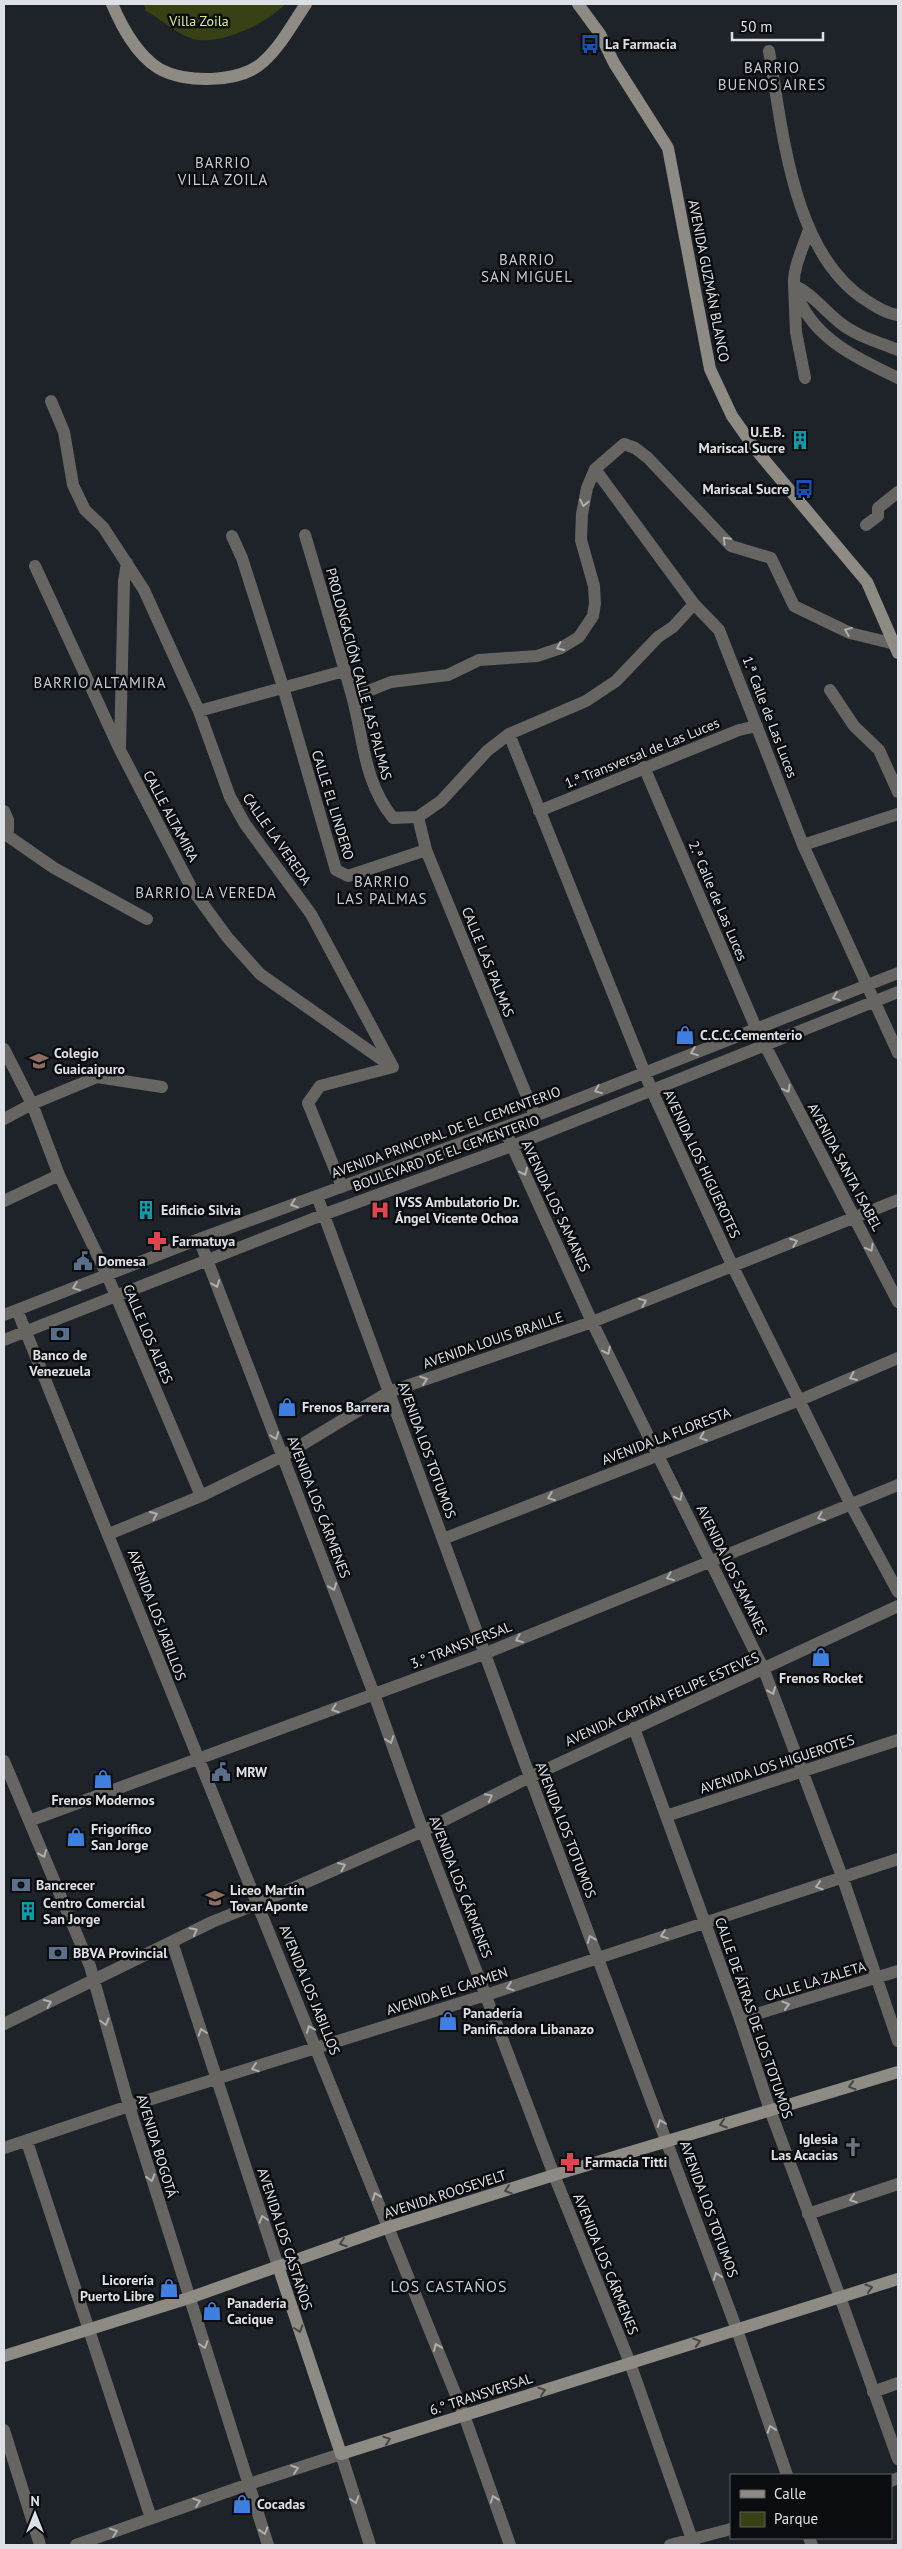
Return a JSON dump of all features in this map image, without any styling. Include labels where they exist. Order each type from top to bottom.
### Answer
[{"type":"street","points":[[112,4],[135,47],[159,68],[186,76],[216,79],[245,73],[263,63],[281,41],[306,4]]},
{"type":"street","name":"AVENIDA GUZMÁN BLANCO","points":[[578,4],[600,34],[614,63],[668,148],[710,369],[732,416],[756,450],[867,582],[896,648]]},
{"type":"street","points":[[769,52],[789,166],[809,229],[831,266],[853,292],[876,306],[898,314]]},
{"type":"street","points":[[805,378],[796,332],[794,285],[797,266],[809,229]]},
{"type":"street","points":[[794,285],[805,291],[839,322],[852,331],[898,350]]},
{"type":"street","points":[[794,285],[804,311],[830,339],[860,360],[898,378]]},
{"type":"street","name":"CALLE LA VEREDA","points":[[51,401],[64,432],[73,485],[85,510],[103,527],[144,590],[199,711],[230,797],[245,824],[311,914],[393,1067]]},
{"type":"street","points":[[352,697],[391,682],[448,675],[479,660],[536,656],[561,648],[579,637],[593,616],[595,603],[594,586],[581,540],[582,514],[587,488],[595,469],[624,444],[636,448],[731,546],[771,558],[794,606],[850,633],[896,648]]},
{"type":"street","name":"1.ª Calle de Las Luces","points":[[595,469],[694,604],[719,630],[803,845],[898,1052]]},
{"type":"street","points":[[866,525],[878,516],[878,508],[898,492]]},
{"type":"street","name":"PROLONGACIÓN CALLE LAS PALMAS","points":[[305,535],[352,697],[370,778],[379,801],[393,818],[418,817]]},
{"type":"street","name":"CALLE EL LINDERO","points":[[232,536],[242,558],[283,687],[336,870],[348,876],[426,850]]},
{"type":"street","points":[[120,750],[124,581],[127,563]]},
{"type":"street","name":"CALLE ALTAMIRA","points":[[35,566],[120,750],[192,889],[227,937],[260,974],[393,1067]]},
{"type":"street","points":[[418,817],[441,801],[487,751],[509,734],[586,701],[616,681],[658,637],[673,627],[694,604]]},
{"type":"street","points":[[199,711],[344,671]]},
{"type":"street","points":[[830,690],[854,726],[880,750],[898,792]]},
{"type":"street","name":"1.ª Transversal de Las Luces","points":[[539,811],[644,767],[739,730],[757,726]]},
{"type":"street","name":"AVENIDA LOS HIGUEROTES","points":[[509,734],[652,1091],[732,1265],[851,1504],[898,1592]]},
{"type":"street","name":"2.ª Calle de Las Luces","points":[[644,767],[764,1046]]},
{"type":"street","points":[[4,811],[8,820],[8,830],[4,834],[54,868],[146,919]]},
{"type":"street","points":[[803,845],[898,814]]},
{"type":"street","name":"CALLE LAS PALMAS","points":[[418,817],[426,850],[535,1116]]},
{"type":"street","name":"AVENIDA PRINCIPAL DE EL CEMENTERIO","points":[[4,1315],[199,1238],[504,1128],[898,973]]},
{"type":"street","name":"BOULEVARD DE EL CEMENTERIO","points":[[4,1340],[26,1333],[325,1214],[512,1146],[898,992]]},
{"type":"street","name":"AVENIDA SANTA ISABEL","points":[[764,1046],[898,1302]]},
{"type":"street","name":"CALLE LOS ALPES","points":[[4,1049],[32,1104],[59,1175],[107,1275],[201,1496]]},
{"type":"street","points":[[342,1187],[308,1103],[320,1086],[393,1067]]},
{"type":"street","points":[[4,1119],[32,1104],[97,1077],[162,1087]]},
{"type":"street","name":"AVENIDA LOS SAMANES","points":[[504,1128],[592,1322],[764,1670],[804,1771],[843,1878],[898,2041]]},
{"type":"street","points":[[4,1201],[59,1175]]},
{"type":"street","name":"AVENIDA LOS TOTUMOS","points":[[317,1196],[530,1777],[668,2141],[737,2330],[787,2474]]},
{"type":"street","name":"AVENIDA LOUIS BRAILLE","points":[[109,1534],[201,1496],[283,1456],[389,1392],[592,1322],[898,1200]]},
{"type":"street","name":"AVENIDA LOS CÁRMENES","points":[[199,1238],[374,1694],[423,1831],[554,2175],[630,2363],[693,2542]]},
{"type":"street","name":"AVENIDA LOS JABILLOS","points":[[17,1310],[109,1534],[197,1759],[259,1903],[318,2048],[464,2415],[510,2545]]},
{"type":"street","name":"AVENIDA LA FLORESTA","points":[[444,1539],[800,1400],[898,1358]]},
{"type":"street","name":"3.° TRANSVERSAL","points":[[29,1821],[486,1653],[898,1485]]},
{"type":"street","name":"AVENIDA CAPITÁN FELIPE ESTEVES","points":[[4,2024],[212,1922],[423,1831],[530,1777],[764,1670],[898,1606]]},
{"type":"street","name":"CALLE DE ÁTRAS DE LOS TOTUMOS","points":[[634,1728],[740,2019],[770,2110],[898,2458]]},
{"type":"street","name":"AVENIDA LOS HIGUEROTES","points":[[666,1816],[898,1740]]},
{"type":"street","name":"AVENIDA BOGOTÁ","points":[[4,1761],[90,1966],[129,2106],[268,2545]]},
{"type":"street","name":"AVENIDA EL CARMEN","points":[[4,2148],[27,2142],[129,2106],[218,2080],[486,1995],[704,1921],[898,1859]]},
{"type":"street","name":"AVENIDA LOS CASTAÑOS","points":[[172,1942],[370,2545]]},
{"type":"street","name":"CALLE LA ZALETA","points":[[740,2019],[898,1971]]},
{"type":"street","name":"AVENIDA ROOSEVELT","points":[[4,2356],[189,2298],[389,2228],[554,2175],[898,2072]]},
{"type":"street","points":[[27,2142],[151,2518]]},
{"type":"street","points":[[808,2214],[898,2184]]},
{"type":"street","name":"6.° TRANSVERSAL","points":[[76,2545],[340,2454],[898,2279]]},
{"type":"street","points":[[873,2392],[898,2383]]},
{"type":"street","points":[[4,2430],[40,2545]]},
{"type":"street","points":[[670,2545],[693,2542],[730,2529]]},
{"type":"green space","name":"Villa Zoila","points":[[144,4],[285,4],[267,18],[243,31],[216,39],[204,40],[187,37],[175,30],[146,11]]},
{"type":"place","name":"La Farmacia","points":[[590,44]]},
{"type":"place","name":"U.E.B. Mariscal Sucre","points":[[800,440]]},
{"type":"place","name":"Mariscal Sucre","points":[[804,489]]},
{"type":"place","name":"C.C.C.Cementerio","points":[[685,1035]]},
{"type":"place","name":"Colegio Guaicaipuro","points":[[39,1061]]},
{"type":"place","name":"Edificio Silvia","points":[[146,1210]]},
{"type":"place","name":"IVSS Ambulatorio Dr. Ángel Vicente Ochoa","points":[[380,1210]]},
{"type":"place","name":"Farmatuya","points":[[157,1241]]},
{"type":"place","name":"Domesa","points":[[83,1261]]},
{"type":"place","name":"Banco de Venezuela","points":[[60,1334]]},
{"type":"place","name":"Frenos Barrera","points":[[287,1407]]},
{"type":"place","name":"Frenos Rocket","points":[[821,1657]]},
{"type":"place","name":"MRW","points":[[221,1772]]},
{"type":"place","name":"Frenos Modernos","points":[[103,1779]]},
{"type":"place","name":"Frigorífico San Jorge","points":[[76,1837]]},
{"type":"place","name":"Bancrecer","points":[[21,1885]]},
{"type":"place","name":"Liceo Martín Tovar Aponte","points":[[215,1898]]},
{"type":"place","name":"Centro Comercial San Jorge","points":[[28,1911]]},
{"type":"place","name":"BBVA Provincial","points":[[58,1953]]},
{"type":"place","name":"Panadería Panificadora Libanazo","points":[[448,2021]]},
{"type":"place","name":"Iglesia Las Acacias","points":[[853,2147]]},
{"type":"place","name":"Farmacia Titti","points":[[570,2162]]},
{"type":"place","name":"Licorería Puerto Libre","points":[[169,2288]]},
{"type":"place","name":"Panadería Cacique","points":[[212,2311]]},
{"type":"place","name":"Cocadas","points":[[242,2504]]},
{"type":"district","name":"BARRIO BUENOS AIRES","points":[[772,76]]},
{"type":"district","name":"BARRIO VILLA ZOILA","points":[[223,172]]},
{"type":"district","name":"BARRIO SAN MIGUEL","points":[[527,268]]},
{"type":"district","name":"BARRIO ALTAMIRA","points":[[100,683]]},
{"type":"district","name":"BARRIO LAS PALMAS","points":[[382,890]]},
{"type":"district","name":"BARRIO LA VEREDA","points":[[206,893]]},
{"type":"district","name":"LOS CASTAÑOS","points":[[449,2286]]}]
